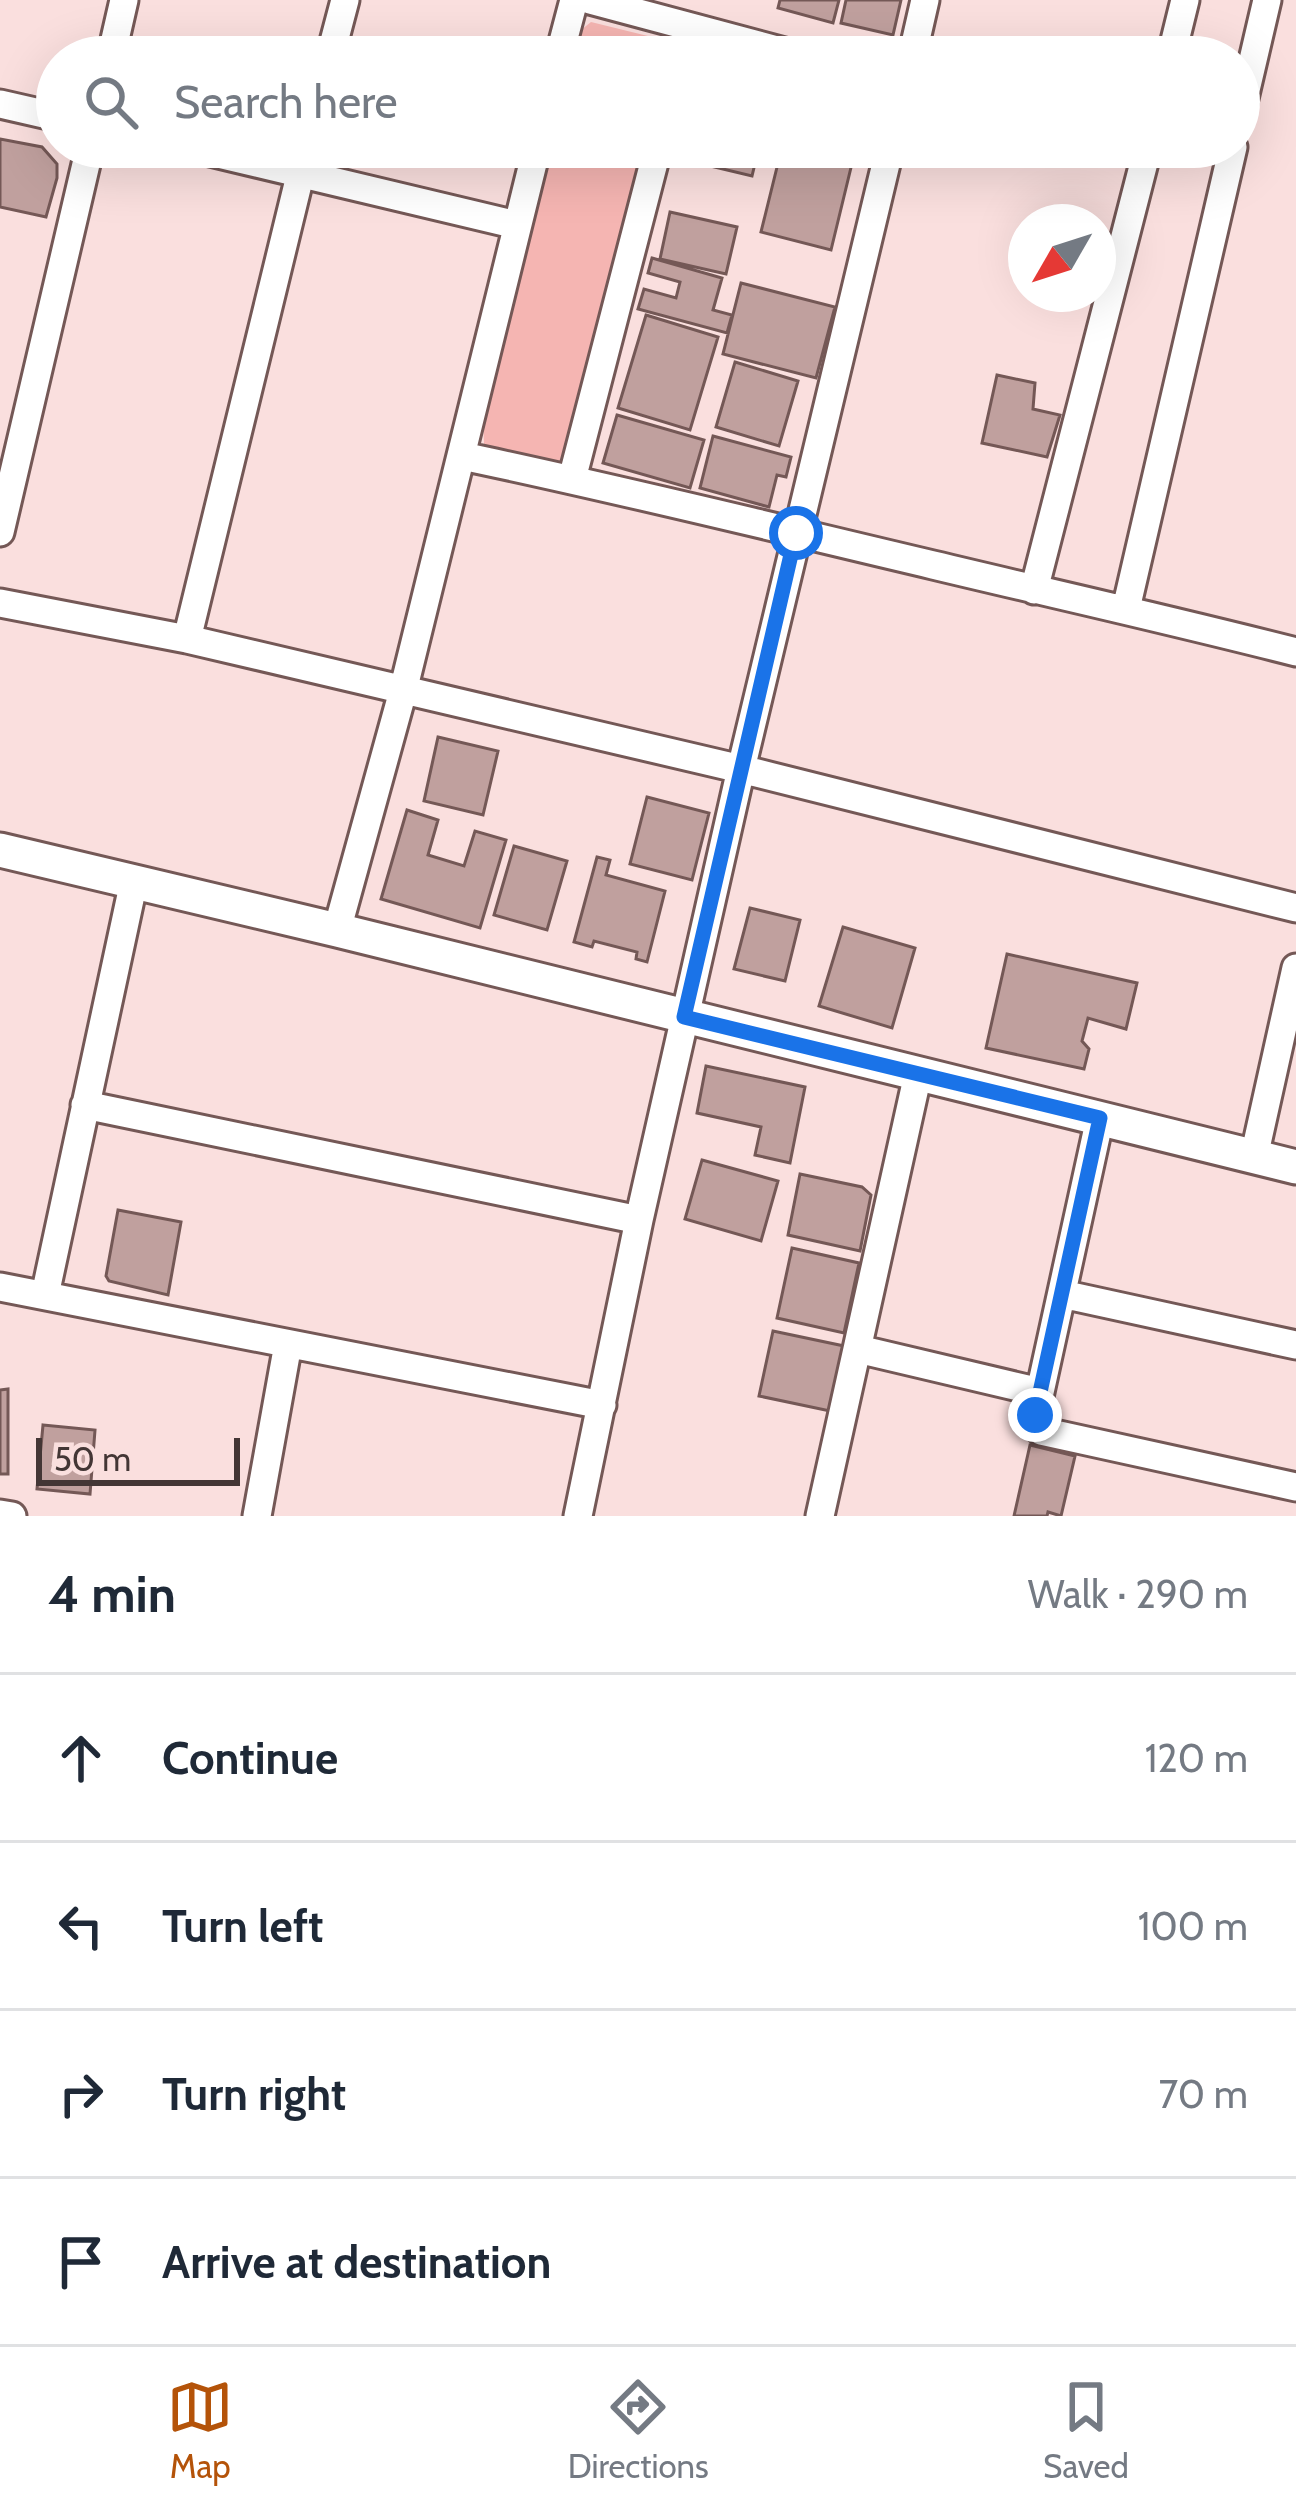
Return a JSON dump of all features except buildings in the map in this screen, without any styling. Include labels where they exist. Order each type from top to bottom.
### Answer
[{"type":"street","points":[[116,36],[124,0]]},
{"type":"street","points":[[336,36],[345,0]]},
{"type":"street","points":[[565,36],[574,0]]},
{"type":"street","points":[[590,0],[723,36]]},
{"type":"street","points":[[917,36],[925,0]]},
{"type":"street","points":[[1177,36],[1186,0]]},
{"type":"street","points":[[1259,36],[1267,0]]},
{"type":"street","points":[[687,36],[689,27]]},
{"type":"street","points":[[0,104],[36,112]]},
{"type":"street","points":[[0,532],[85,168]]},
{"type":"street","points":[[187,639],[301,168]]},
{"type":"street","points":[[329,168],[518,225]]},
{"type":"street","points":[[338,931],[403,691],[532,168]]},
{"type":"street","points":[[572,479],[653,168]]},
{"type":"street","points":[[578,1516],[684,1017],[885,168]]},
{"type":"street","points":[[1034,590],[1143,168]]},
{"type":"street","points":[[1126,609],[1228,168]]},
{"type":"street","points":[[462,456],[1296,652]]},
{"type":"street","points":[[0,603],[187,639],[741,769],[1296,908]]},
{"type":"street","points":[[0,850],[1296,1167]]},
{"type":"street","points":[[45,1295],[134,881]]},
{"type":"street","points":[[1253,1156],[1296,968]]},
{"type":"street","points":[[820,1516],[918,1074]]},
{"type":"street","points":[[85,1105],[639,1220]]},
{"type":"street","points":[[1100,1118],[1035,1415],[1041,1431],[1296,1487]]},
{"type":"street","points":[[0,1287],[602,1405]]},
{"type":"street","points":[[1062,1294],[1296,1345]]},
{"type":"street","points":[[257,1516],[288,1344]]},
{"type":"street","points":[[858,1349],[1040,1392]]},
{"type":"street","points":[[0,1514],[12,1516]]},
{"type":"shaded area","points":[[591,22],[648,36],[576,36]]},
{"type":"shaded area","points":[[544,168],[640,168],[569,463],[557,470],[496,457],[484,444],[483,417]]},
{"type":"route","points":[[796,533],[684,1017],[1100,1118],[1035,1415]]}]
